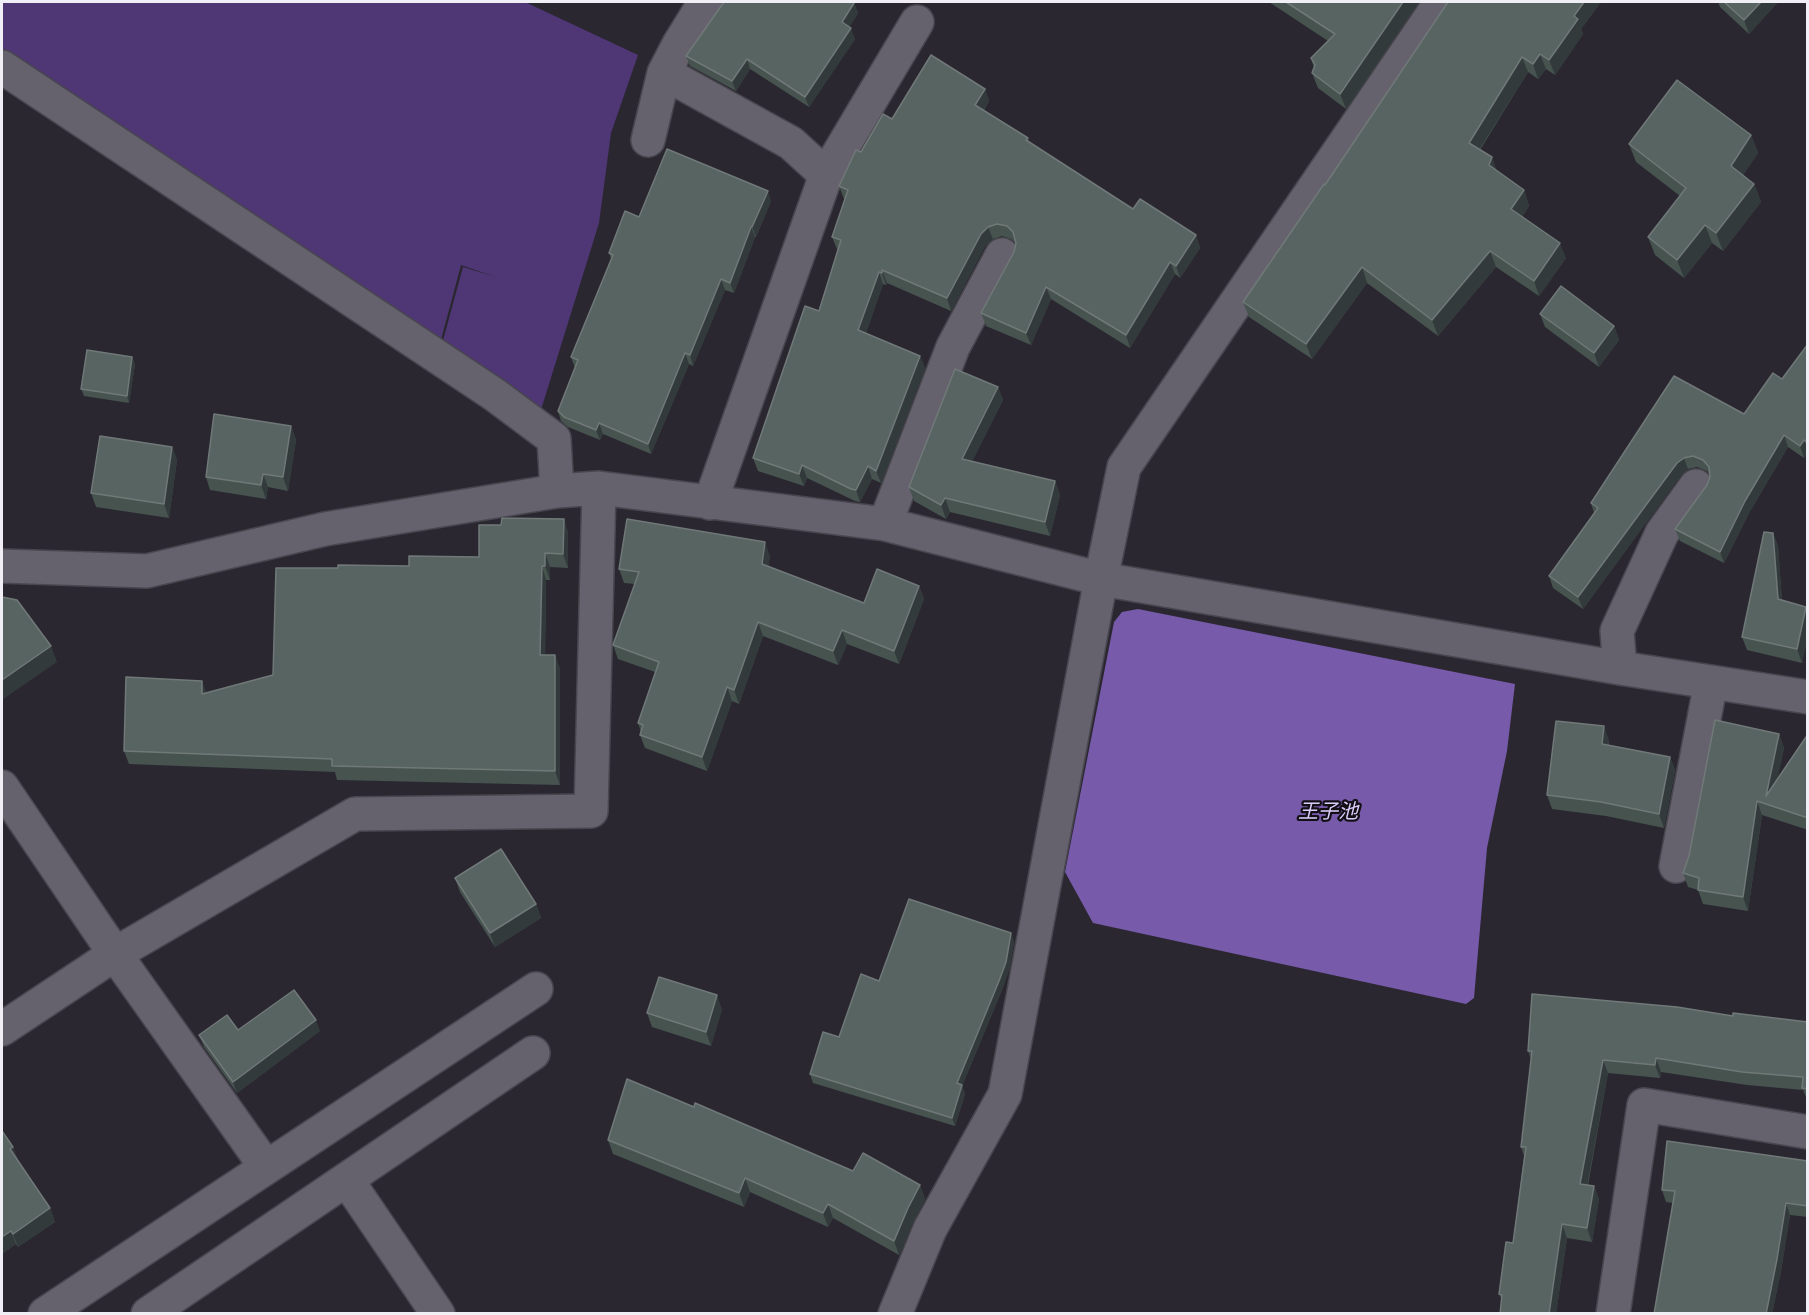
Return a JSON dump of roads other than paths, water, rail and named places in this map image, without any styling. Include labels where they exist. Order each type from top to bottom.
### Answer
[{"type":"street","points":[[648,140],[664,73],[705,2]]},
{"type":"street","points":[[895,1314],[930,1229],[1005,1094],[1124,467],[1441,2]]},
{"type":"street","points":[[710,503],[826,175],[917,22]]},
{"type":"street","points":[[2,67],[495,395],[554,439],[558,491]]},
{"type":"street","points":[[664,73],[791,143],[826,175]]},
{"type":"street","points":[[885,525],[953,347],[1002,255]]},
{"type":"street","points":[[1620,669],[1617,631],[1662,533],[1696,486]]},
{"type":"street","points":[[2,1029],[115,954],[355,814],[591,811],[599,488]]},
{"type":"street","points":[[2,566],[147,571],[326,529],[558,491],[599,488],[885,525],[1101,579],[1620,669],[1808,697]]},
{"type":"street","points":[[1676,866],[1711,682]]},
{"type":"street","points":[[2,787],[115,954],[266,1167]]},
{"type":"street","points":[[45,1314],[536,989]]},
{"type":"street","points":[[148,1314],[533,1053]]},
{"type":"street","points":[[1613,1314],[1644,1105],[1808,1132]]},
{"type":"street","points":[[347,1180],[438,1314]]},
{"type":"water","name":"王子池","points":[[1138,609],[1515,684],[1507,751],[1487,848],[1474,998],[1466,1004],[1093,923],[1065,872],[1114,622],[1122,612]]}]
